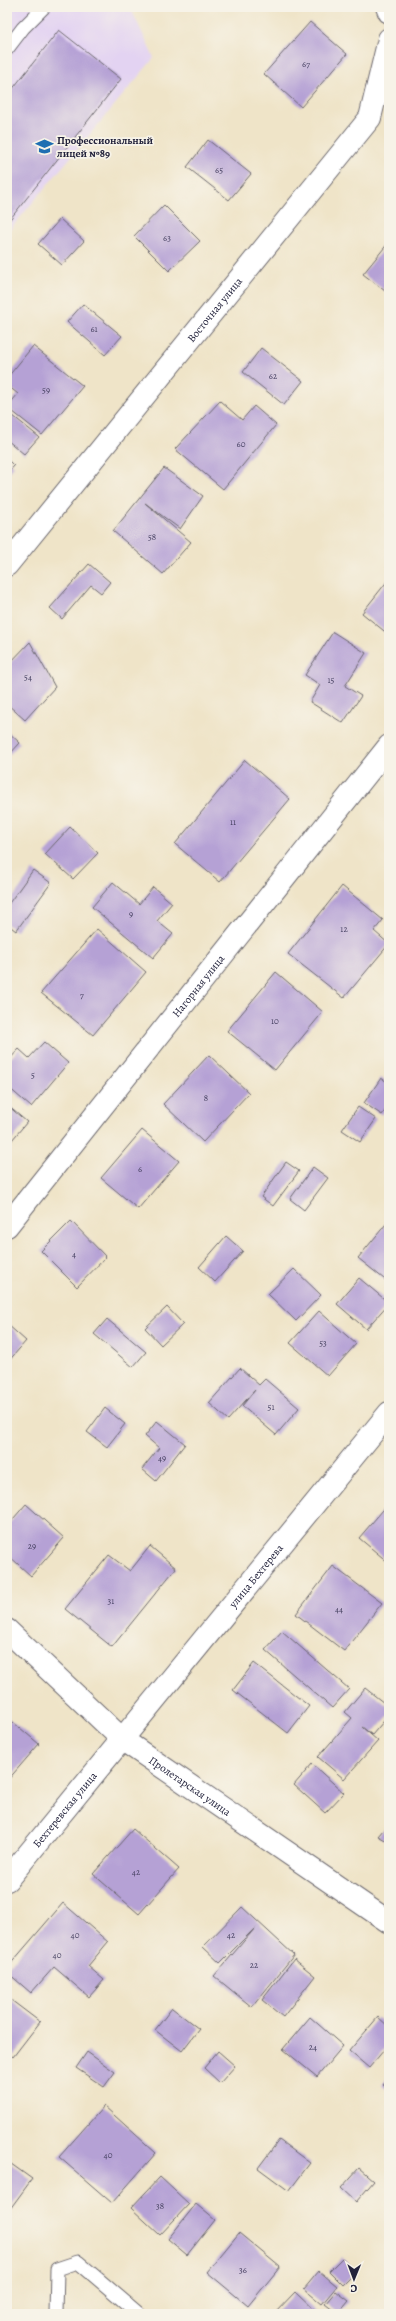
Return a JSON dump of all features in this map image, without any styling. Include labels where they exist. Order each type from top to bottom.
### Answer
[{"type":"street","points":[[387,7],[389,12]]},
{"type":"street","name":"Восточная улица","points":[[7,565],[370,118],[389,39]]},
{"type":"street","name":"Нагорная улица","points":[[7,1226],[389,746]]},
{"type":"street","name":"улица Бехтерева","points":[[123,1740],[389,1413]]},
{"type":"street","name":"Пролетарская улица","points":[[7,1630],[123,1740],[389,1922]]},
{"type":"street","name":"Бехтеревская улица","points":[[7,1880],[123,1740]]},
{"type":"lane","points":[[7,49],[23,28],[44,7]]},
{"type":"lane","points":[[56,2314],[57,2268],[78,2262],[139,2314]]},
{"type":"shaded area","name":"Профессиональный лицей №89","points":[[7,7],[130,7],[154,58],[7,233]]},
{"type":"building","points":[[310,22],[347,54],[301,107],[264,74]]},
{"type":"building","points":[[59,30],[121,79],[7,223],[7,96]]},
{"type":"building","points":[[208,140],[251,174],[229,200],[187,167]]},
{"type":"building","points":[[164,205],[200,241],[169,271],[134,236]]},
{"type":"building","points":[[60,219],[84,241],[62,265],[38,244]]},
{"type":"building","points":[[389,242],[389,285],[385,291],[363,274]]},
{"type":"building","points":[[83,304],[122,336],[105,355],[67,322]]},
{"type":"building","points":[[33,346],[83,386],[42,435],[7,407],[18,394],[7,385],[7,378]]},
{"type":"building","points":[[261,348],[303,381],[284,405],[243,372]]},
{"type":"building","points":[[220,401],[242,420],[254,406],[276,425],[223,489],[175,449]]},
{"type":"building","points":[[7,411],[39,437],[24,454],[7,440]]},
{"type":"building","points":[[7,459],[14,466],[7,474]]},
{"type":"building","points":[[164,468],[203,496],[180,529],[145,503],[191,542],[163,574],[113,531]]},
{"type":"building","points":[[89,564],[110,582],[101,593],[91,585],[62,619],[50,608]]},
{"type":"building","points":[[389,579],[389,635],[362,613]]},
{"type":"building","points":[[333,632],[366,653],[345,686],[361,696],[343,723],[310,702],[320,685],[305,675]]},
{"type":"building","points":[[30,642],[55,687],[25,720],[7,704],[7,666]]},
{"type":"building","points":[[7,731],[20,743],[9,755],[7,754]]},
{"type":"building","points":[[245,760],[290,799],[220,882],[175,844]]},
{"type":"building","points":[[70,827],[98,853],[73,879],[45,854]]},
{"type":"building","points":[[33,870],[51,883],[16,931],[7,924],[7,906]]},
{"type":"building","points":[[113,882],[139,904],[153,887],[172,903],[157,921],[173,934],[153,958],[92,907]]},
{"type":"building","points":[[342,886],[383,920],[374,931],[389,944],[344,998],[288,954]]},
{"type":"building","points":[[97,929],[146,972],[93,1035],[41,993]]},
{"type":"building","points":[[276,972],[323,1012],[275,1070],[227,1031]]},
{"type":"building","points":[[44,1042],[68,1063],[31,1107],[7,1086],[7,1062],[19,1049],[29,1058]]},
{"type":"building","points":[[209,1055],[249,1093],[203,1142],[163,1104]]},
{"type":"building","points":[[381,1078],[389,1083],[389,1105],[382,1115],[364,1103]]},
{"type":"building","points":[[7,1105],[27,1122],[7,1146]]},
{"type":"building","points":[[358,1107],[376,1119],[360,1142],[342,1130]]},
{"type":"building","points":[[142,1130],[179,1161],[138,1209],[101,1178]]},
{"type":"building","points":[[286,1162],[299,1171],[273,1206],[261,1197]]},
{"type":"building","points":[[313,1167],[328,1178],[304,1210],[290,1199]]},
{"type":"building","points":[[71,1221],[106,1257],[77,1287],[41,1251]]},
{"type":"building","points":[[386,1224],[389,1226],[389,1283],[358,1258]]},
{"type":"building","points":[[226,1236],[243,1251],[215,1282],[199,1267]]},
{"type":"building","points":[[294,1269],[321,1295],[296,1321],[268,1294]]},
{"type":"building","points":[[359,1278],[389,1303],[366,1329],[337,1304]]},
{"type":"building","points":[[167,1307],[183,1324],[161,1345],[145,1328]]},
{"type":"building","points":[[319,1311],[356,1344],[328,1376],[290,1343]]},
{"type":"building","points":[[107,1319],[146,1352],[133,1367],[94,1334]]},
{"type":"building","points":[[7,1324],[26,1341],[7,1363]]},
{"type":"building","points":[[240,1368],[259,1385],[265,1379],[299,1408],[276,1435],[242,1406],[255,1390],[228,1420],[209,1403]]},
{"type":"building","points":[[105,1408],[125,1424],[107,1447],[87,1432]]},
{"type":"building","points":[[157,1421],[185,1444],[156,1481],[142,1469],[159,1448],[145,1436]]},
{"type":"building","points":[[389,1503],[389,1563],[359,1538]]},
{"type":"building","points":[[26,1504],[64,1538],[31,1576],[7,1554],[7,1526]]},
{"type":"building","points":[[150,1546],[176,1568],[112,1647],[65,1609],[109,1555],[130,1571]]},
{"type":"building","points":[[333,1566],[382,1603],[344,1651],[296,1614]]},
{"type":"building","points":[[282,1631],[349,1689],[332,1708],[265,1650]]},
{"type":"building","points":[[254,1663],[309,1706],[288,1733],[233,1690]]},
{"type":"building","points":[[365,1688],[389,1707],[389,1715],[372,1735],[362,1727],[378,1741],[344,1779],[318,1757],[352,1718],[345,1712]]},
{"type":"building","points":[[7,1717],[39,1744],[7,1781]]},
{"type":"building","points":[[312,1764],[344,1793],[325,1813],[294,1785]]},
{"type":"building","points":[[389,1823],[389,1842],[378,1836]]},
{"type":"building","points":[[133,1829],[179,1869],[139,1914],[93,1874]]},
{"type":"building","points":[[63,1903],[108,1942],[88,1966],[104,1980],[89,1997],[54,1967],[31,1993],[7,1972],[7,1968]]},
{"type":"building","points":[[242,1907],[294,1955],[252,2007],[214,1976],[256,1927],[220,1963],[203,1947]]},
{"type":"building","points":[[294,1959],[315,1976],[283,2017],[262,2000]]},
{"type":"building","points":[[7,1997],[40,2022],[13,2057],[7,2052]]},
{"type":"building","points":[[172,2008],[199,2029],[182,2051],[155,2030]]},
{"type":"building","points":[[310,2017],[343,2046],[317,2077],[283,2049]]},
{"type":"building","points":[[378,2017],[389,2027],[389,2044],[369,2068],[349,2051]]},
{"type":"building","points":[[218,2051],[235,2066],[220,2083],[204,2068]]},
{"type":"building","points":[[87,2052],[115,2072],[104,2087],[76,2068]]},
{"type":"building","points":[[389,2076],[389,2090],[382,2085]]},
{"type":"building","points":[[104,2106],[156,2153],[112,2203],[59,2157]]},
{"type":"building","points":[[279,2140],[310,2163],[289,2191],[258,2168]]},
{"type":"building","points":[[7,2161],[32,2179],[7,2213]]},
{"type":"building","points":[[359,2168],[374,2181],[356,2202],[341,2188]]},
{"type":"building","points":[[160,2177],[189,2204],[160,2235],[131,2208]]},
{"type":"building","points":[[196,2204],[215,2220],[187,2255],[168,2239]]},
{"type":"building","points":[[239,2233],[280,2267],[248,2306],[207,2272]]},
{"type":"building","points":[[342,2258],[356,2272],[343,2285],[329,2271]]},
{"type":"building","points":[[319,2271],[337,2286],[322,2304],[304,2289]]},
{"type":"building","points":[[336,2291],[349,2301],[338,2314],[325,2304]]},
{"type":"building","points":[[295,2292],[318,2314],[274,2314]]},
{"type":"place","name":"Профессиональный лицей №89","points":[[44,146]]}]
